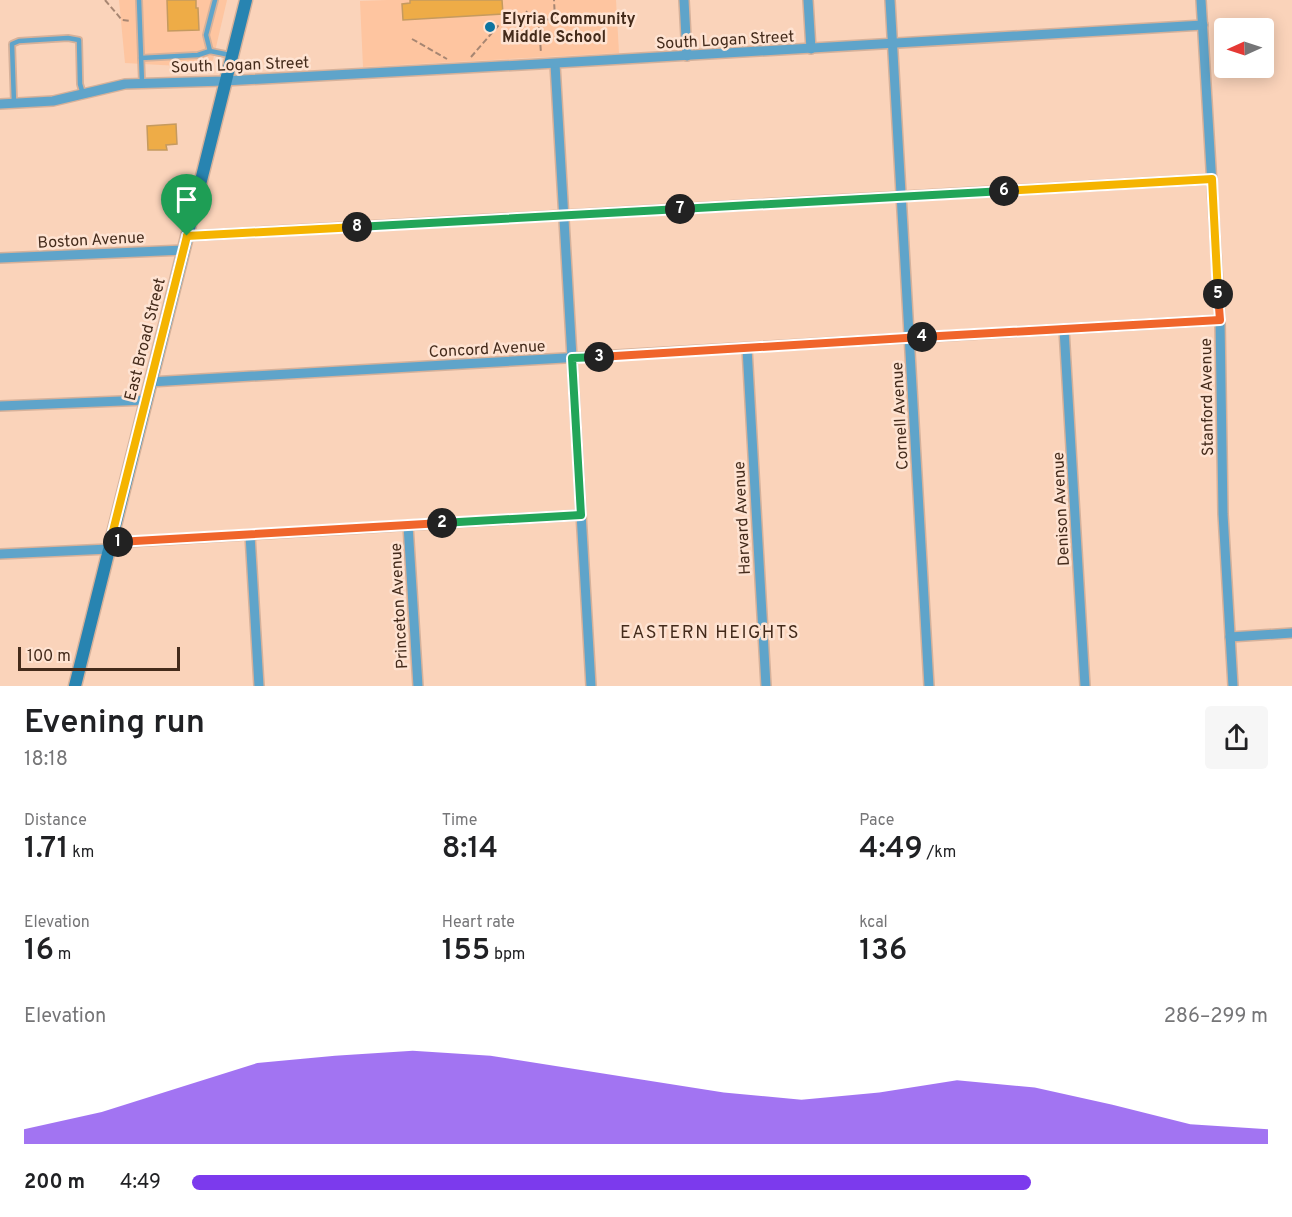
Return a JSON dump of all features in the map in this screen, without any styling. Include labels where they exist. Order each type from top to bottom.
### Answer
[{"type":"street","name":"East Broad Street","points":[[75,686],[246,0]]},
{"type":"street","points":[[684,0],[687,56]]},
{"type":"street","points":[[808,0],[811,49]]},
{"type":"street","name":"Cornell Avenue","points":[[890,0],[929,686]]},
{"type":"street","name":"Stanford Avenue","points":[[1201,0],[1220,320],[1223,514],[1233,686]]},
{"type":"street","name":"South Logan Street","points":[[0,104],[53,101],[125,84],[224,81],[687,56],[1203,25]]},
{"type":"street","points":[[555,63],[591,686]]},
{"type":"street","points":[[187,236],[1212,179]]},
{"type":"street","name":"Boston Avenue","points":[[0,258],[184,250]]},
{"type":"street","name":"Concord Avenue","points":[[150,382],[1220,320]]},
{"type":"street","name":"Denison Avenue","points":[[1064,329],[1085,686]]},
{"type":"street","name":"Harvard Avenue","points":[[747,348],[766,686]]},
{"type":"street","points":[[0,406],[146,400]]},
{"type":"street","points":[[0,554],[250,535],[581,515]]},
{"type":"street","name":"Princeton Avenue","points":[[408,525],[418,686]]},
{"type":"street","points":[[250,535],[259,686]]},
{"type":"street","points":[[1230,637],[1292,633]]},
{"type":"lane","points":[[139,0],[142,83]]},
{"type":"lane","points":[[210,51],[206,35],[215,0]]},
{"type":"lane","points":[[14,103],[12,44],[19,41],[68,38],[79,40],[83,94]]},
{"type":"lane","points":[[141,58],[198,56],[210,51],[231,55]]},
{"type":"path","points":[[105,0],[122,20],[126,21]]},
{"type":"path","points":[[471,57],[501,24],[522,20],[555,19],[554,0]]},
{"type":"path","points":[[522,20],[526,11]]},
{"type":"path","points":[[539,27],[541,53]]},
{"type":"path","points":[[412,39],[447,59]]},
{"type":"shaded area","points":[[119,0],[227,0],[213,60],[197,67],[125,63]]},
{"type":"shaded area","name":"Elyria Community Middle School","points":[[616,0],[619,53],[363,67],[360,1]]},
{"type":"building","points":[[167,0],[196,0],[199,30],[168,31]]},
{"type":"building","points":[[410,0],[502,0],[503,14],[403,20],[402,4],[410,3]]},
{"type":"building","points":[[176,124],[177,144],[166,145],[167,150],[148,150],[147,126]]},
{"type":"place","name":"Elyria Community Middle School","points":[[490,27]]},
{"type":"district","name":"EASTERN HEIGHTS","points":[[710,632]]},
{"type":"route","points":[[1212,179],[1220,320],[572,358],[581,515],[110,543],[187,236],[1212,179]]}]
